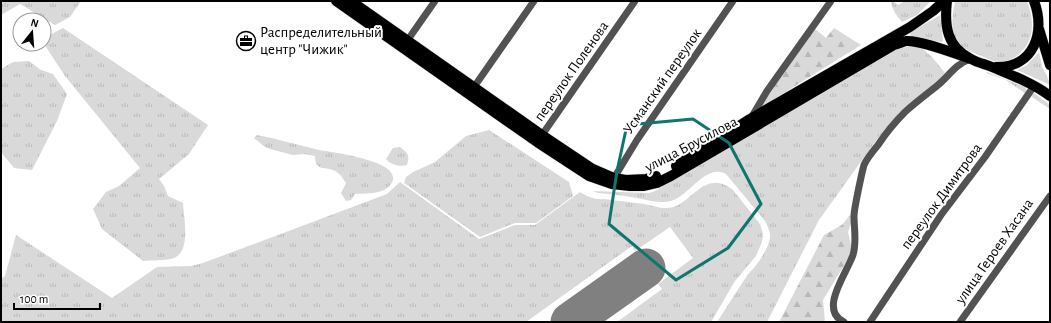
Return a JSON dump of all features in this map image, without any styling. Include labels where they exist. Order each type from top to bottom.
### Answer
[{"type":"main road","name":"улица Брусилова","points":[[336,1],[531,138],[589,176],[612,184],[630,186],[644,186],[657,183],[671,176],[894,45],[906,41],[912,42],[930,46],[990,66]]},
{"type":"main road","name":"улица Брусилова","points":[[351,1],[591,168],[614,178],[626,180],[646,179],[666,172],[750,119],[910,27],[946,1]]},
{"type":"main road","points":[[946,1],[946,20],[950,40],[959,52],[971,60]]},
{"type":"main road","points":[[990,66],[1011,66],[1022,60],[1034,45],[1038,36],[1038,16],[1034,1]]},
{"type":"main road","points":[[1038,25],[1050,65]]},
{"type":"main road","points":[[990,66],[1034,86],[1050,96]]},
{"type":"street","points":[[407,41],[435,1]]},
{"type":"street","points":[[474,87],[534,1]]},
{"type":"street","name":"переулок Поленова","points":[[542,135],[635,1]]},
{"type":"street","name":"Усманский переулок","points":[[614,178],[637,140],[733,1]]},
{"type":"street","points":[[750,119],[767,91],[831,1]]},
{"type":"street","points":[[844,322],[838,319],[835,315],[833,307],[834,298],[853,255],[855,244],[854,214],[864,165],[898,119],[940,84],[962,62],[971,60]]},
{"type":"street","name":"переулок Димитрова","points":[[870,322],[941,215],[993,147],[1034,86]]},
{"type":"street","name":"улица Героев Хасана","points":[[960,322],[1050,196]]},
{"type":"highlighted area","points":[[693,119],[729,143],[761,204],[728,248],[676,280],[609,224],[617,171],[627,125]]},
{"type":"green space","points":[[1,1],[81,1],[70,17],[55,25],[52,23],[52,12],[33,12],[20,4],[1,15]]},
{"type":"green space","points":[[891,1],[898,5],[903,2],[910,1],[931,1],[917,15],[902,22],[894,10]]},
{"type":"green space","points":[[955,1],[1027,1],[1031,14],[1032,28],[1026,47],[1014,58],[999,62],[962,47],[955,39],[953,33]]},
{"type":"green space","points":[[940,15],[943,41],[941,42],[911,36],[910,33]]},
{"type":"green space","points":[[63,28],[208,125],[189,154],[159,179],[168,196],[183,203],[185,242],[183,249],[174,258],[143,261],[102,229],[93,209],[106,192],[119,186],[140,168],[65,76],[49,52],[52,52],[52,34]]},
{"type":"green space","points":[[814,28],[826,38],[834,28],[861,45],[758,109],[804,45]]},
{"type":"green space","points":[[912,46],[922,48],[932,57],[945,73],[938,81],[899,113],[875,142],[819,220],[767,322],[717,322],[748,274],[763,256],[770,239],[770,234],[765,221],[726,174],[719,172],[711,173],[697,182],[684,194],[666,202],[651,201],[593,191],[649,193],[655,191],[897,49]]},
{"type":"green space","points":[[1039,52],[1042,66],[1050,85],[1017,70],[1027,65]]},
{"type":"green space","points":[[29,61],[41,70],[53,74],[67,94],[57,121],[32,170],[14,168],[1,152],[1,69],[13,62]]},
{"type":"green space","points":[[987,72],[1025,87],[1027,91],[1026,94],[1006,80],[986,73]]},
{"type":"green space","points":[[1034,93],[1050,105],[1050,109],[1032,97],[1031,95]]},
{"type":"green space","points":[[489,130],[569,182],[573,196],[536,223],[515,223],[480,237],[404,183],[406,177],[413,172],[435,162],[466,136]]},
{"type":"green space","points":[[257,135],[365,159],[388,169],[393,176],[391,184],[388,188],[379,192],[355,194],[351,200],[346,201],[341,193],[346,183],[337,172],[319,166],[315,161],[315,156],[304,154],[293,155],[265,147],[254,138]]},
{"type":"green space","points":[[400,147],[408,154],[407,165],[395,165],[386,159],[393,148]]},
{"type":"green space","points":[[400,182],[479,239],[515,225],[535,225],[580,192],[595,199],[639,203],[666,208],[674,207],[681,203],[708,184],[724,184],[733,190],[760,224],[763,234],[762,242],[756,256],[735,281],[711,322],[617,322],[662,289],[658,284],[693,258],[670,227],[635,251],[632,246],[526,322],[1,322],[1,279],[5,276],[16,235],[112,298],[157,267],[191,266],[203,263],[387,194]]},
{"type":"green space","points":[[850,215],[852,221],[848,232],[851,245],[851,254],[823,300],[825,322],[779,322],[824,235],[842,225]]},
{"type":"runway","points":[[570,322],[646,268]]},
{"type":"place","name":"Распределительный центр \"Чижик\"","points":[[246,41]]}]
